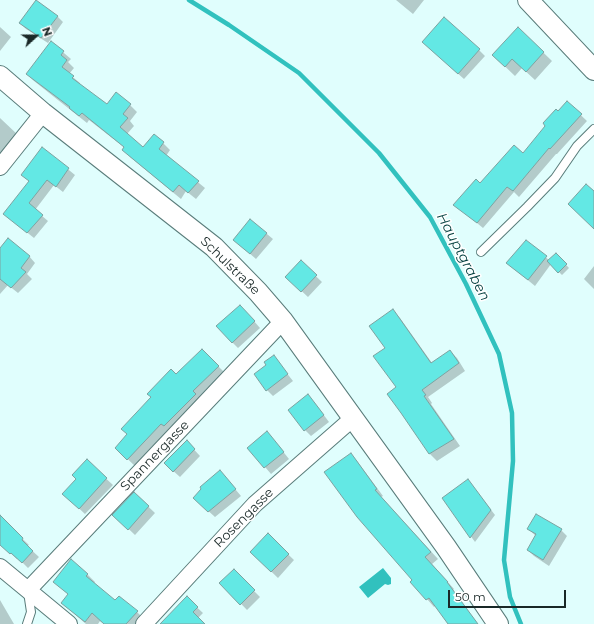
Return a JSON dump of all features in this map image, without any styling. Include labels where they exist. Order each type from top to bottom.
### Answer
[{"type":"street","points":[[528,0],[594,70]]},
{"type":"street","name":"Schulstraße","points":[[0,76],[43,112],[214,247],[258,292],[283,321],[352,419],[446,547],[498,624]]},
{"type":"street","points":[[0,167],[43,112]]},
{"type":"street","name":"Spannergasse","points":[[28,590],[283,321]]},
{"type":"street","name":"Rosengasse","points":[[144,624],[255,504],[352,419]]},
{"type":"street","points":[[0,567],[70,624]]},
{"type":"lane","points":[[481,252],[555,178],[577,146],[594,129]]},
{"type":"lane","points":[[27,624],[31,612],[28,590]]},
{"type":"water","points":[[383,568],[391,578],[391,584],[385,584],[368,598],[359,587]]},
{"type":"building","points":[[36,0],[58,16],[41,38],[19,23]]},
{"type":"building","points":[[444,17],[480,49],[458,74],[422,42]]},
{"type":"building","points":[[518,27],[544,52],[526,72],[512,59],[505,67],[492,55]]},
{"type":"building","points":[[51,41],[64,51],[61,55],[67,60],[62,67],[74,76],[72,78],[107,104],[116,92],[131,104],[123,114],[128,118],[120,127],[143,147],[154,134],[164,142],[159,149],[199,181],[188,193],[179,185],[173,192],[122,150],[124,147],[82,113],[79,116],[69,108],[70,107],[26,74]]},
{"type":"building","points":[[567,101],[582,114],[550,149],[549,148],[513,191],[507,187],[477,223],[453,205],[476,179],[480,183],[514,145],[523,153],[545,126],[543,123],[556,109],[558,111]]},
{"type":"building","points":[[42,147],[69,168],[56,187],[47,180],[29,203],[43,215],[27,233],[3,214],[29,181],[21,175]]},
{"type":"building","points":[[586,184],[594,191],[594,229],[568,204]]},
{"type":"building","points":[[250,219],[267,233],[250,254],[233,240]]},
{"type":"building","points":[[8,238],[30,256],[21,268],[26,272],[11,288],[0,279],[0,248]]},
{"type":"building","points":[[526,240],[547,256],[528,280],[506,263]]},
{"type":"building","points":[[556,253],[567,264],[558,273],[547,261]]},
{"type":"building","points":[[301,260],[317,275],[301,292],[285,277]]},
{"type":"building","points":[[240,305],[255,321],[232,343],[216,326]]},
{"type":"building","points":[[393,309],[431,363],[450,350],[459,363],[422,390],[426,395],[424,396],[454,439],[429,454],[387,394],[396,387],[373,356],[385,348],[369,326]]},
{"type":"building","points":[[202,349],[219,366],[193,391],[196,394],[164,426],[161,424],[127,460],[115,448],[127,434],[121,429],[151,397],[147,394],[171,369],[176,374]]},
{"type":"building","points":[[274,355],[288,374],[266,391],[254,374],[266,365],[264,362]]},
{"type":"building","points":[[308,394],[324,415],[304,431],[288,410]]},
{"type":"building","points":[[267,431],[284,452],[264,468],[247,448]]},
{"type":"building","points":[[187,440],[195,449],[173,472],[164,463]]},
{"type":"building","points":[[351,453],[377,489],[375,490],[431,552],[425,557],[448,582],[478,624],[448,624],[429,598],[426,600],[410,582],[412,580],[357,517],[324,472]]},
{"type":"building","points":[[87,459],[107,478],[79,509],[62,494],[76,479],[72,475]]},
{"type":"building","points":[[220,470],[236,489],[208,512],[193,498],[201,489],[200,487]]},
{"type":"building","points":[[468,479],[491,510],[470,538],[442,498]]},
{"type":"building","points":[[134,492],[149,506],[128,530],[112,515]]},
{"type":"building","points":[[536,514],[562,529],[543,560],[527,550],[536,534],[527,529]]},
{"type":"building","points":[[0,515],[23,538],[22,540],[33,551],[22,563],[0,545]]},
{"type":"building","points":[[268,533],[289,554],[271,572],[250,552]]},
{"type":"building","points":[[71,559],[88,574],[86,576],[115,600],[119,596],[138,611],[126,624],[104,624],[92,613],[85,622],[61,603],[68,594],[53,582]]},
{"type":"building","points":[[234,569],[255,590],[240,605],[219,583]]},
{"type":"building","points":[[187,596],[198,607],[193,612],[205,624],[160,624]]},
{"type":"waterway","name":"Hauptgraben","points":[[189,0],[229,25],[299,73],[379,153],[430,217],[466,284],[499,354],[512,413],[513,461],[504,560],[510,597],[521,624]]}]
